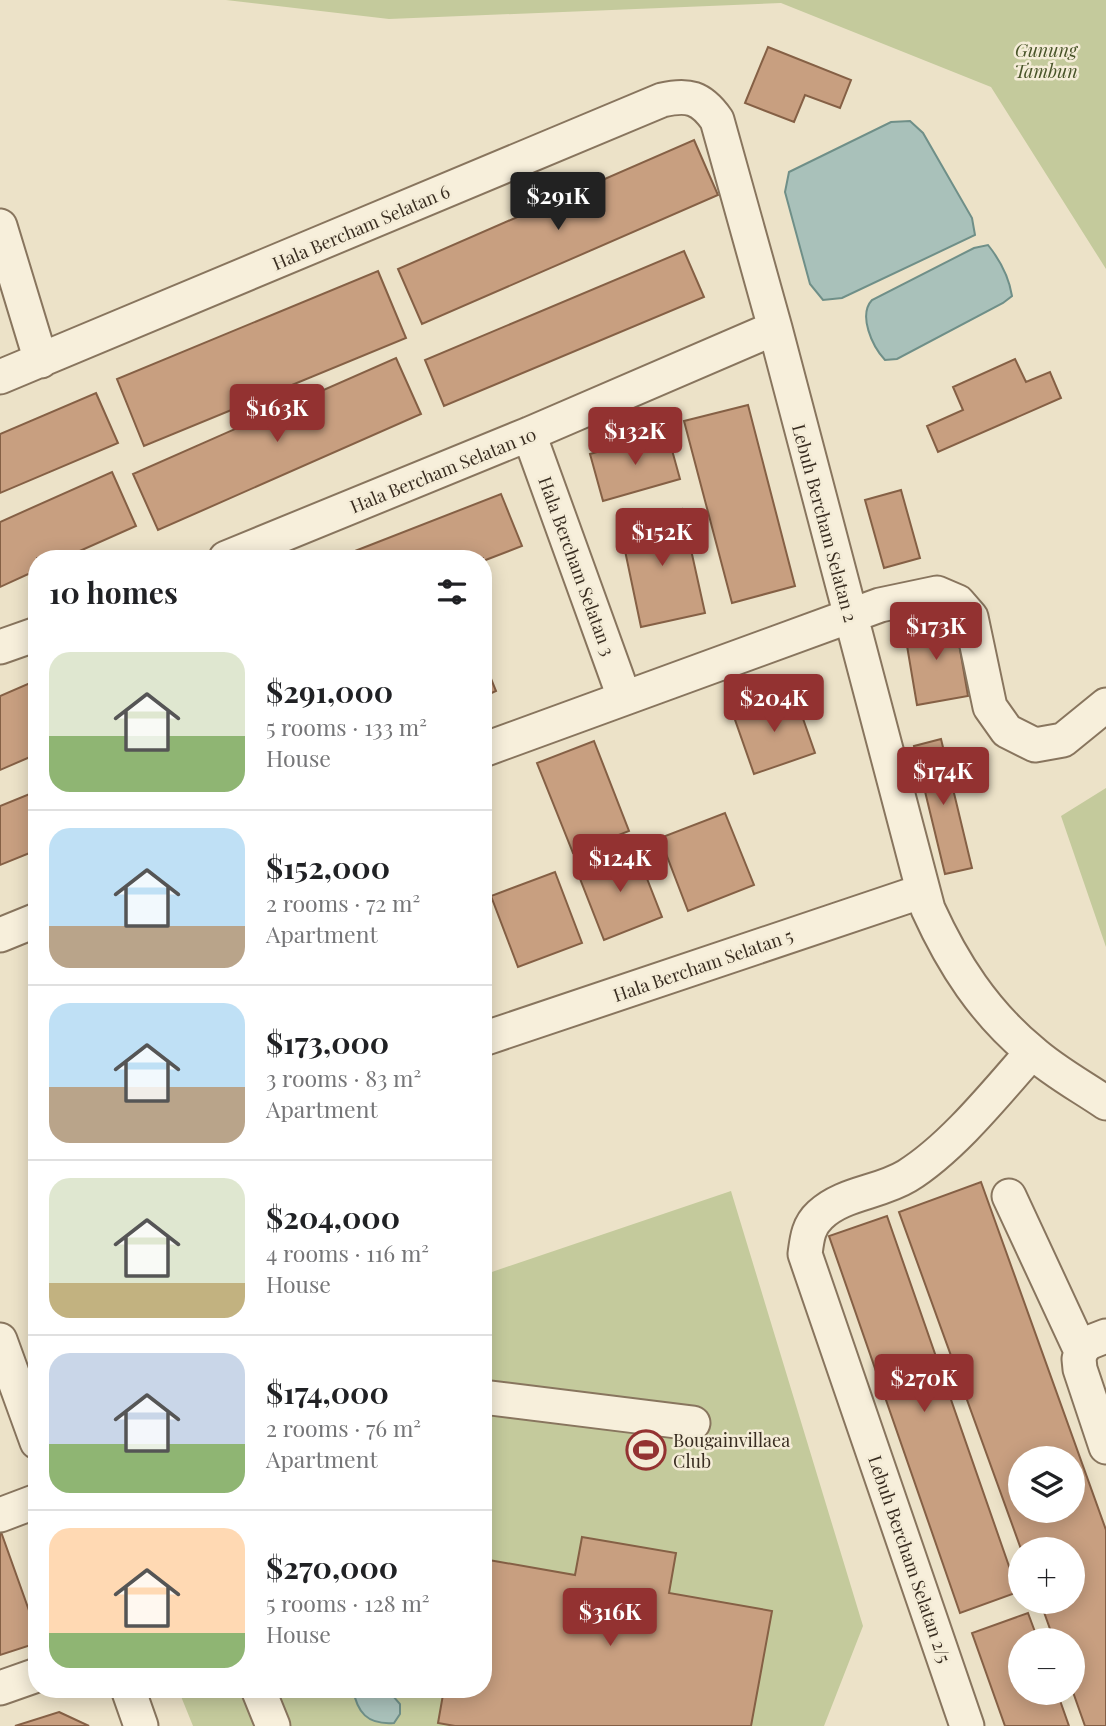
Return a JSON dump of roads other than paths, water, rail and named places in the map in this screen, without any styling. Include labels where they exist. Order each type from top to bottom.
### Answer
[{"type":"street","name":"Hala Bercham Selatan 6","points":[[0,377],[662,100],[680,96],[695,99],[709,109],[717,120]]},
{"type":"street","name":"Lebuh Bercham Selatan 2","points":[[717,120],[775,328],[928,909],[945,947],[972,990],[993,1016],[1032,1052],[1106,1103]]},
{"type":"street","points":[[0,226],[41,361]]},
{"type":"street","name":"Hala Bercham Selatan 10","points":[[246,550],[529,435],[775,328]]},
{"type":"street","name":"Hala Bercham Selatan 3","points":[[529,435],[624,697]]},
{"type":"street","points":[[492,747],[880,605],[937,593],[958,603],[971,617],[990,706],[1007,732],[1035,745],[1063,740],[1106,705]]},
{"type":"street","points":[[0,647],[28,637]]},
{"type":"street","name":"Hala Bercham Selatan 5","points":[[492,1036],[923,891]]},
{"type":"street","points":[[0,935],[28,924]]},
{"type":"street","name":"Lebuh Bercham Selatan 2/5","points":[[967,1726],[805,1254],[811,1224],[820,1214],[841,1200],[874,1191],[905,1177],[934,1157],[1032,1052]]},
{"type":"street","points":[[1009,1196],[1094,1344],[1079,1359],[1080,1369],[1106,1447]]},
{"type":"street","points":[[0,1343],[28,1418]]},
{"type":"street","points":[[492,1397],[693,1423]]},
{"type":"street","points":[[0,1515],[28,1505]]},
{"type":"street","points":[[0,1688],[28,1678]]},
{"type":"street","points":[[131,1698],[141,1726]]},
{"type":"street","points":[[262,1698],[273,1726]]},
{"type":"water","points":[[910,121],[923,133],[972,218],[975,235],[842,298],[823,300],[810,284],[785,192],[789,172],[891,122]]},
{"type":"water","points":[[988,245],[1003,269],[1012,296],[897,359],[885,360],[868,330],[866,314],[872,300],[974,248]]},
{"type":"water","points":[[355,1698],[395,1698],[400,1704],[400,1714],[394,1723],[377,1722],[365,1715]]},
{"type":"place","name":"Bougainvillaea Club","points":[[646,1450]]},
{"type":"park label","name":"Gunung Tambun","points":[[1046,60]]}]
